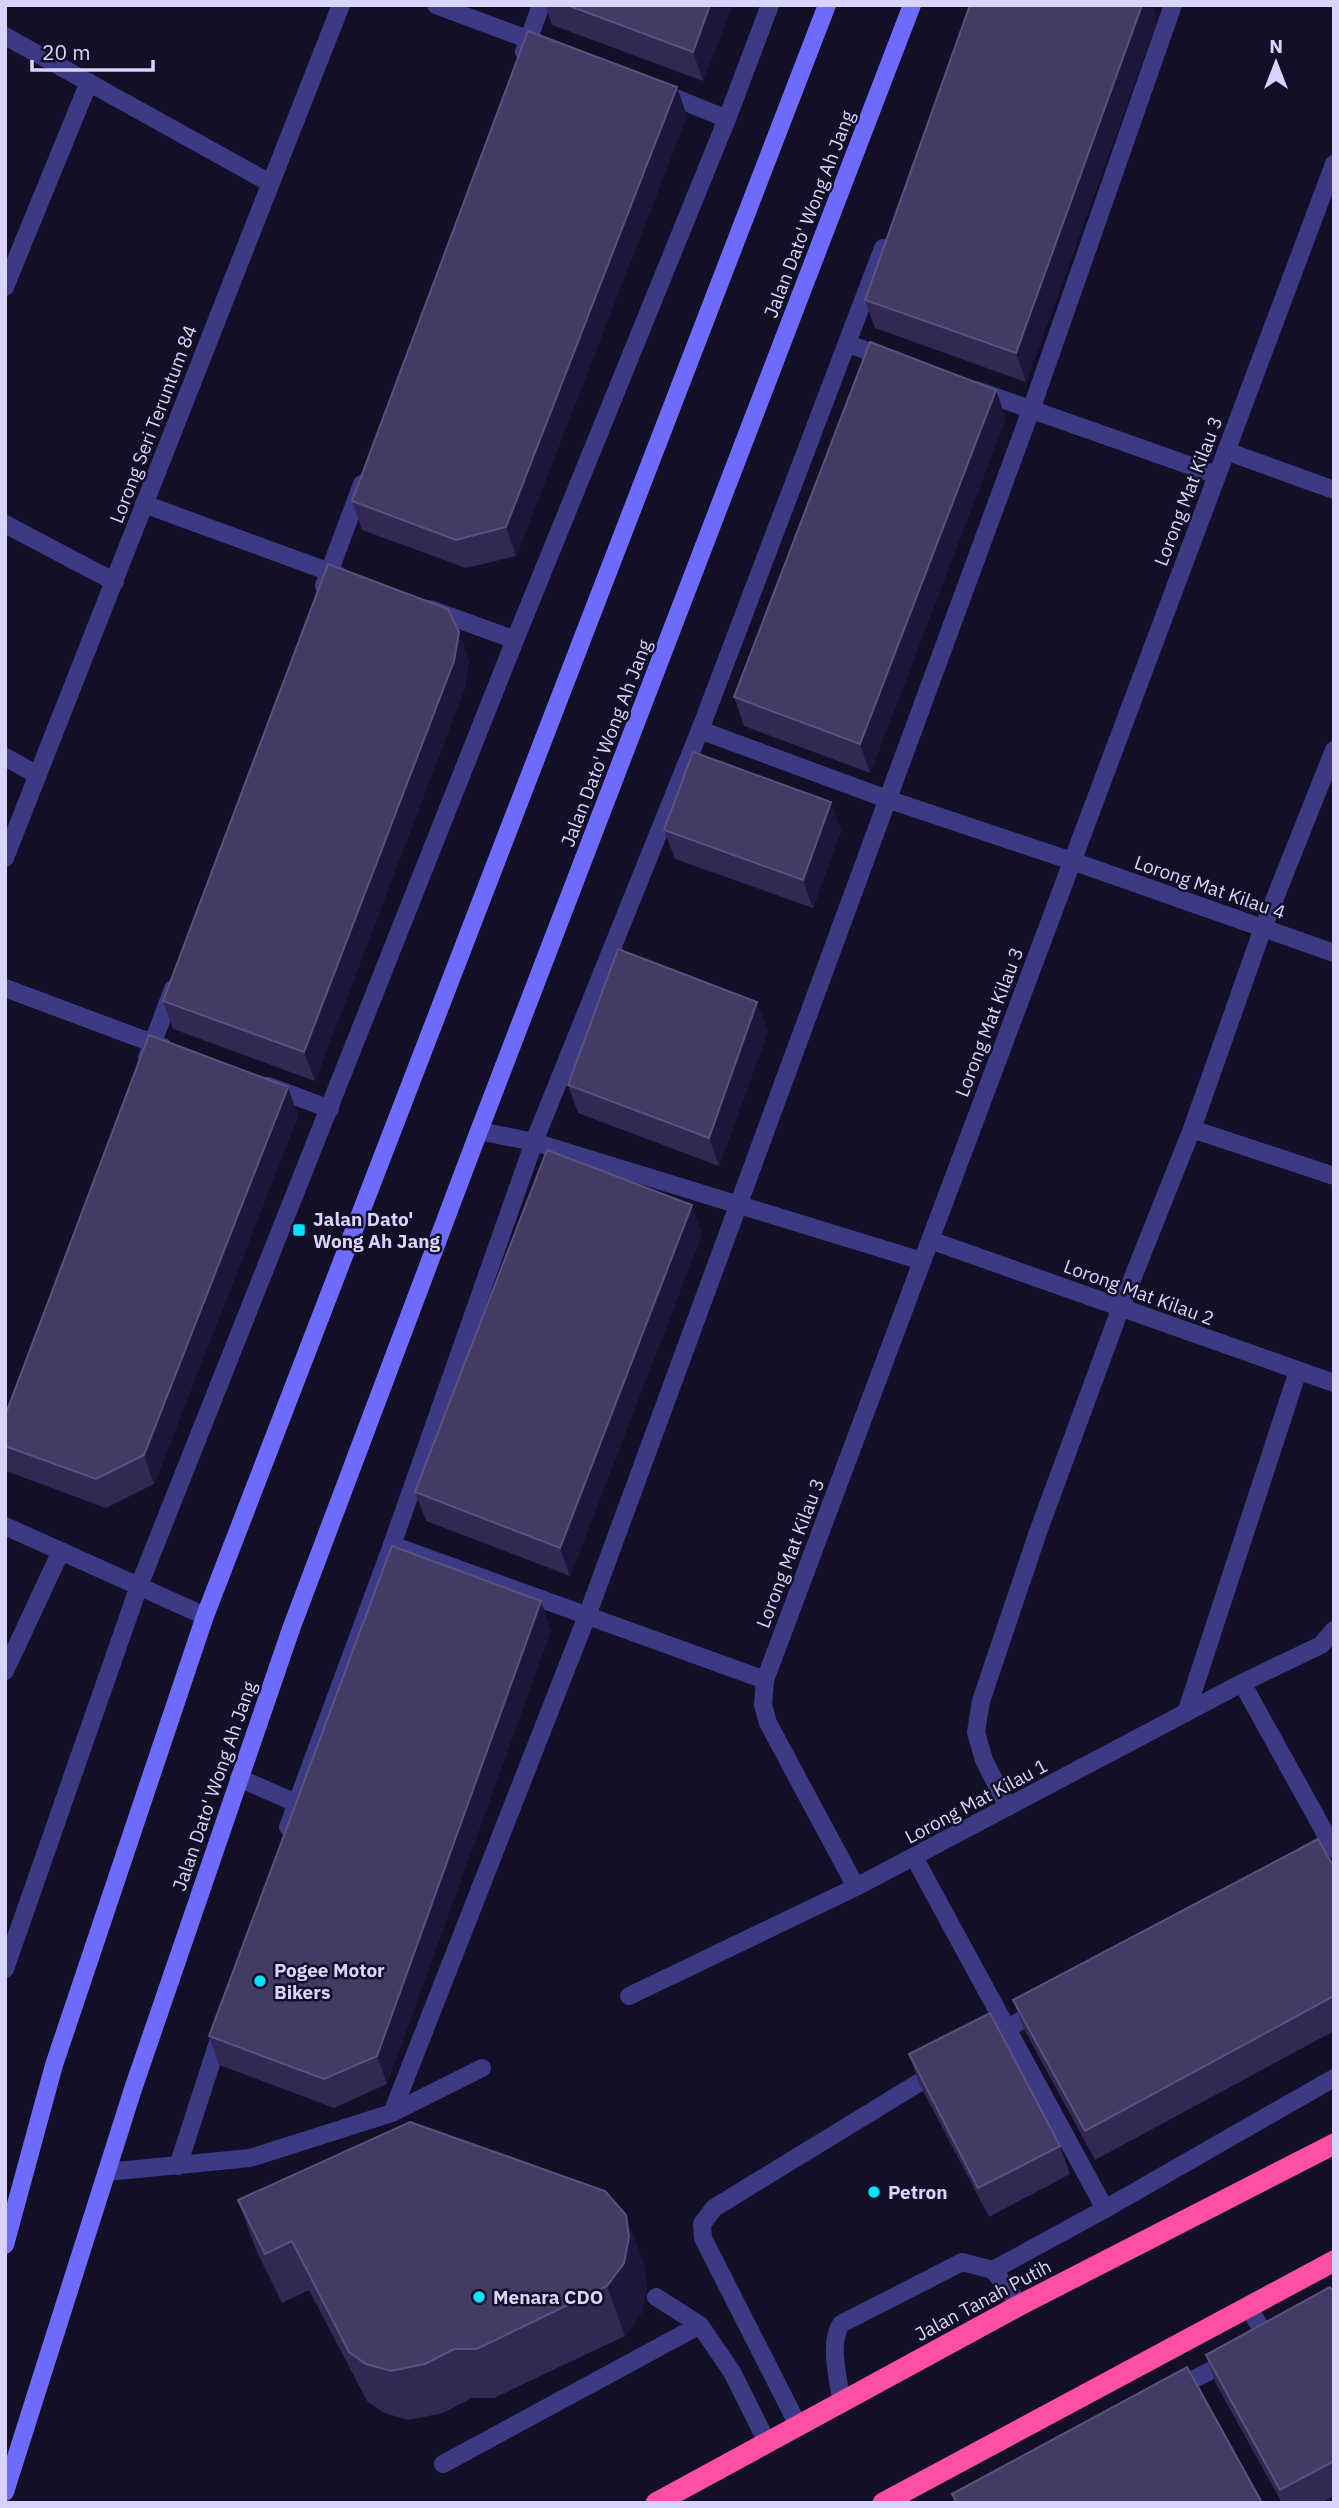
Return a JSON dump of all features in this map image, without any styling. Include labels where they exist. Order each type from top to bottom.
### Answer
[{"type":"highway","name":"Jalan Tanah Putih","points":[[656,2503],[1020,2305],[1334,2144]]},
{"type":"highway","points":[[883,2503],[1334,2262]]},
{"type":"main road","points":[[5,2245],[54,2066],[205,1616],[827,5]]},
{"type":"main road","name":"Jalan Dato' Wong Ah Jang","points":[[5,2492],[133,2089],[290,1629],[912,5]]},
{"type":"street","name":"Lorong Seri Teruntum 84","points":[[5,858],[341,5]]},
{"type":"street","points":[[436,5],[553,49]]},
{"type":"street","points":[[519,65],[541,5]]},
{"type":"street","points":[[5,1969],[139,1586],[515,640],[727,119],[770,5]]},
{"type":"street","points":[[393,2113],[587,1616],[1031,410],[1173,5]]},
{"type":"street","points":[[5,36],[270,183]]},
{"type":"street","points":[[5,288],[89,82]]},
{"type":"street","points":[[640,84],[727,119]]},
{"type":"street","name":"Lorong Mat Kilau 3","points":[[856,1887],[768,1723],[763,1705],[765,1680],[1334,164]]},
{"type":"street","points":[[284,1840],[392,1545],[534,1142],[700,730],[891,227]]},
{"type":"street","points":[[848,344],[900,363]]},
{"type":"street","points":[[966,387],[1217,475]]},
{"type":"street","points":[[1226,451],[1334,490]]},
{"type":"street","points":[[319,598],[368,468]]},
{"type":"street","points":[[144,504],[354,581]]},
{"type":"street","points":[[5,524],[115,582]]},
{"type":"street","points":[[416,604],[515,640]]},
{"type":"street","name":"Lorong Mat Kilau 4","points":[[700,730],[887,799],[1334,953]]},
{"type":"street","points":[[1008,1807],[985,1760],[976,1732],[981,1701],[1038,1532],[1121,1307],[1192,1129],[1263,928],[1334,750]]},
{"type":"street","points":[[5,757],[38,775]]},
{"type":"street","points":[[143,1069],[177,978]]},
{"type":"street","points":[[5,988],[178,1053]]},
{"type":"street","points":[[254,1081],[330,1109]]},
{"type":"street","points":[[1192,1129],[1334,1176]]},
{"type":"street","points":[[479,1131],[534,1142],[922,1261]]},
{"type":"street","name":"Lorong Mat Kilau 2","points":[[930,1240],[1334,1383]]},
{"type":"street","points":[[1186,1713],[1298,1371]]},
{"type":"street","points":[[5,1526],[205,1616]]},
{"type":"street","points":[[392,1545],[765,1680]]},
{"type":"street","points":[[5,1671],[61,1551]]},
{"type":"street","name":"Lorong Mat Kilau 1","points":[[629,1996],[914,1857],[1242,1683],[1321,1645],[1334,1630]]},
{"type":"street","points":[[1242,1683],[1332,1843],[1294,1862]]},
{"type":"street","points":[[239,1778],[296,1803]]},
{"type":"street","points":[[914,1857],[1105,2209]]},
{"type":"street","points":[[797,2425],[703,2238],[702,2224],[714,2208],[1055,2000]]},
{"type":"street","points":[[178,2166],[228,2014]]},
{"type":"street","points":[[107,2172],[250,2158],[393,2113],[482,2068]]},
{"type":"street","points":[[993,2270],[1334,2078]]},
{"type":"street","points":[[841,2401],[835,2333],[841,2324],[954,2264],[969,2262],[993,2270],[1020,2305]]},
{"type":"street","points":[[656,2297],[700,2325],[732,2372],[767,2442]]},
{"type":"street","points":[[1159,2398],[1273,2337],[1249,2309]]},
{"type":"street","points":[[443,2464],[700,2325]]},
{"type":"building","points":[[567,5],[710,5],[693,52]]},
{"type":"building","points":[[970,5],[1142,5],[1016,353],[865,300]]},
{"type":"building","points":[[528,31],[677,87],[506,527],[456,540],[352,501]]},
{"type":"building","points":[[870,342],[996,390],[860,744],[734,697]]},
{"type":"building","points":[[328,564],[448,609],[459,632],[454,661],[304,1052],[163,1001]]},
{"type":"building","points":[[693,752],[831,802],[803,880],[664,830]]},
{"type":"building","points":[[618,949],[757,1002],[709,1138],[568,1085]]},
{"type":"building","points":[[149,1035],[288,1087],[144,1455],[96,1479],[5,1446],[5,1416]]},
{"type":"building","points":[[547,1150],[692,1205],[560,1548],[415,1492]]},
{"type":"building","points":[[392,1546],[541,1601],[377,2056],[324,2079],[209,2036]]},
{"type":"building","points":[[1318,1839],[1334,1867],[1334,1996],[1085,2131],[1013,2000]]},
{"type":"building","points":[[990,2013],[1060,2146],[978,2188],[909,2054]]},
{"type":"building","name":"Menara CDO","points":[[410,2122],[605,2191],[626,2215],[629,2237],[624,2263],[607,2286],[477,2349],[454,2349],[425,2364],[391,2371],[366,2364],[349,2352],[292,2241],[265,2254],[238,2200]]},
{"type":"building","points":[[1330,2287],[1334,2293],[1334,2461],[1280,2490],[1206,2355]]},
{"type":"building","points":[[1187,2367],[1261,2501],[1258,2503],[957,2503],[952,2494]]},
{"type":"place","name":"Jalan Dato' Wong Ah Jang","points":[[299,1230]]},
{"type":"place","name":"Pogee Motor Bikers","points":[[260,1981]]},
{"type":"place","name":"Petron","points":[[874,2192]]},
{"type":"place","name":"Menara CDO","points":[[479,2297]]}]
